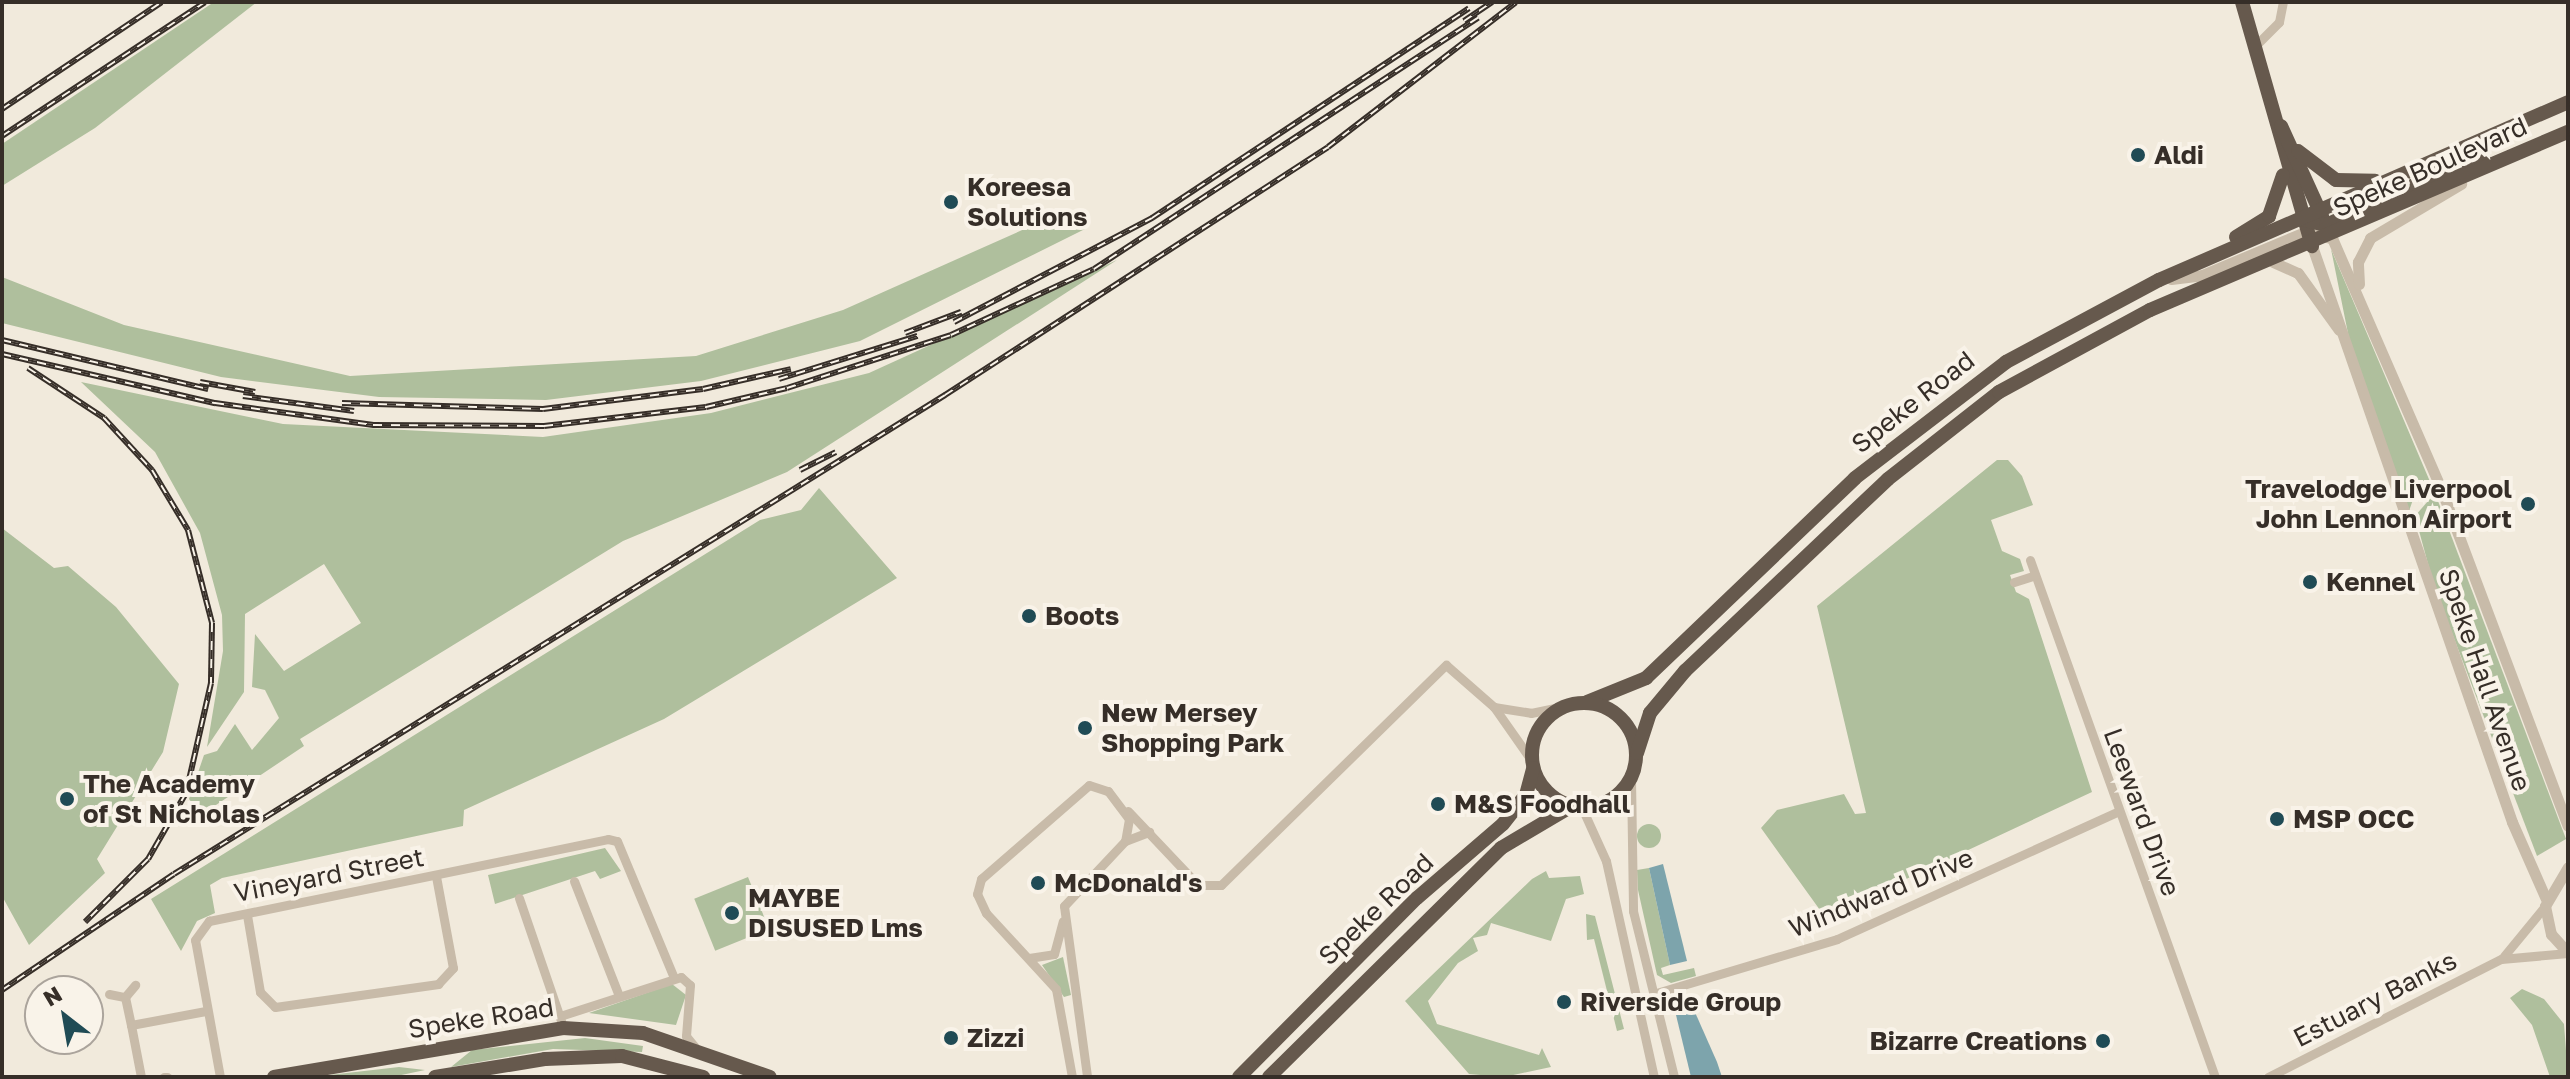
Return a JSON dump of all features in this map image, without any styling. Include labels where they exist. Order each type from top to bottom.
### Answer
[{"type":"highway","points":[[2242,2],[2278,119],[2283,160],[2302,225],[2312,246]]},
{"type":"highway","name":"Speke Boulevard","points":[[2319,210],[2568,102]]},
{"type":"highway","points":[[2278,119],[2295,148],[2329,231]]},
{"type":"highway","name":"Speke Boulevard","points":[[2312,246],[2329,231],[2568,132]]},
{"type":"highway","points":[[2295,148],[2336,180],[2387,179]]},
{"type":"highway","points":[[2159,280],[2269,216],[2281,193],[2283,160]]},
{"type":"highway","name":"Speke Road","points":[[1587,702],[1657,669],[1879,457],[2006,362],[2159,280],[2302,225],[2319,210]]},
{"type":"highway","points":[[2302,225],[2329,231]]},
{"type":"highway","name":"Speke Road","points":[[1637,753],[1650,713],[1668,688],[1894,474],[2054,359],[2150,310],[2312,246]]},
{"type":"highway","points":[[1879,457],[1894,474]]},
{"type":"highway","points":[[1587,702],[1627,724],[1637,753],[1631,779],[1611,800],[1577,807],[1547,793],[1532,764],[1540,726],[1568,705],[1587,702]]},
{"type":"highway","name":"Speke Road","points":[[1239,1077],[1417,898],[1503,824],[1526,795],[1532,764]]},
{"type":"highway","name":"Speke Road","points":[[1269,1077],[1501,848],[1577,807]]},
{"type":"highway","name":"Speke Road","points":[[278,1077],[562,1022],[643,1033],[695,1047],[770,1077]]},
{"type":"highway","points":[[683,1073],[695,1047]]},
{"type":"highway","name":"Speke Road","points":[[435,1077],[545,1059],[622,1056],[703,1077]]},
{"type":"street","points":[[2255,46],[2279,22],[2283,2]]},
{"type":"street","points":[[2363,300],[2358,262],[2370,238],[2503,158]]},
{"type":"street","name":"Speke Hall Avenue","points":[[2329,231],[2363,300],[2568,826]]},
{"type":"street","name":"Speke Hall Avenue","points":[[2312,246],[2512,822],[2545,902],[2551,934],[2568,953]]},
{"type":"street","points":[[2273,262],[2298,273],[2346,340]]},
{"type":"street","name":"Leeward Drive","points":[[2030,560],[2117,812],[2215,1077]]},
{"type":"street","points":[[2014,582],[2035,575]]},
{"type":"street","points":[[1072,1077],[1062,1003],[1029,958],[986,913],[981,879],[1076,789],[1100,786],[1210,890],[1446,665],[1494,707],[1532,764]]},
{"type":"street","points":[[1494,707],[1531,713],[1568,705]]},
{"type":"street","points":[[1631,779],[1629,878],[1674,1077]]},
{"type":"street","points":[[1122,806],[1125,841]]},
{"type":"street","points":[[1577,807],[1606,861],[1654,1077]]},
{"type":"street","name":"Windward Drive","points":[[1653,994],[1837,939],[2117,812]]},
{"type":"street","points":[[1029,958],[1054,954],[1073,892],[1125,841],[1149,832]]},
{"type":"street","name":"Vineyard Street","points":[[220,1077],[206,1011],[199,930],[247,915],[617,841],[674,978]]},
{"type":"street","points":[[2545,902],[2568,867]]},
{"type":"street","points":[[247,915],[260,992],[275,1007],[438,984],[453,968],[436,876]]},
{"type":"street","points":[[574,881],[619,996]]},
{"type":"street","points":[[519,898],[562,1022]]},
{"type":"street","name":"Estuary Banks","points":[[2501,959],[2545,902]]},
{"type":"street","points":[[1063,921],[1087,1077]]},
{"type":"street","name":"Estuary Banks","points":[[2268,1077],[2501,959],[2568,953]]},
{"type":"street","points":[[674,978],[690,985],[686,1036],[695,1047]]},
{"type":"street","name":"Speke Road","points":[[562,1022],[619,996],[674,978]]},
{"type":"street","points":[[125,997],[135,985]]},
{"type":"street","points":[[109,994],[125,997]]},
{"type":"street","points":[[125,997],[141,1077]]},
{"type":"street","points":[[131,1025],[206,1011]]},
{"type":"street","points":[[652,1063],[662,1077]]},
{"type":"green space","points":[[214,2],[257,2],[95,128],[2,186],[2,144]]},
{"type":"green space","points":[[1067,210],[1085,229],[860,341],[701,381],[546,400],[379,397],[221,377],[2,323],[2,277],[124,325],[350,376],[696,356],[843,310]]},
{"type":"green space","points":[[2331,249],[2431,484],[2415,494],[2409,511],[2355,368]]},
{"type":"green space","points":[[1117,260],[787,472],[623,541],[300,739],[304,746],[201,815],[189,799],[204,755],[217,751],[235,724],[252,750],[279,718],[265,690],[252,687],[255,634],[284,671],[361,623],[324,564],[245,614],[244,692],[207,747],[223,651],[222,615],[200,533],[155,452],[81,382],[283,424],[543,437],[711,413],[869,373]]},
{"type":"green space","points":[[1997,460],[2008,460],[2022,476],[2033,505],[1991,520],[2002,551],[2020,559],[2024,571],[2010,575],[2016,592],[2029,599],[2092,792],[1825,917],[1761,828],[1777,810],[1844,794],[1855,814],[1866,813],[1817,606]]},
{"type":"green space","points":[[819,488],[897,578],[664,719],[464,810],[463,826],[222,878],[210,885],[215,913],[197,921],[181,951],[151,899],[760,520],[801,510]]},
{"type":"green space","points":[[2435,493],[2566,839],[2537,856],[2434,586],[2415,516]]},
{"type":"green space","name":"The Academy of St Nicholas","points":[[2,528],[54,568],[68,566],[116,607],[179,684],[163,752],[97,859],[105,873],[29,945],[2,896]]},
{"type":"green space","points":[[1649,824],[1657,828],[1661,836],[1657,844],[1649,848],[1641,844],[1637,836],[1641,828]]},
{"type":"green space","points":[[605,848],[621,871],[600,879],[595,871],[495,904],[488,875]]},
{"type":"green space","points":[[1649,868],[1670,965],[1661,968],[1663,975],[1694,968],[1696,976],[1671,983],[1657,975],[1638,890],[1637,870]]},
{"type":"green space","points":[[1546,871],[1549,878],[1580,876],[1584,894],[1566,899],[1551,941],[1491,923],[1487,935],[1473,938],[1478,951],[1458,963],[1428,1001],[1437,1024],[1539,1055],[1542,1048],[1551,1067],[1504,1077],[1469,1074],[1405,1001],[1532,879]]},
{"type":"green space","name":"MAYBE DISUSED Lms","points":[[748,877],[769,929],[715,951],[694,899]]},
{"type":"green space","points":[[1586,914],[1595,916],[1624,1029],[1617,1031],[1594,939],[1587,940]]},
{"type":"green space","points":[[1063,957],[1071,995],[1064,997],[1042,965]]},
{"type":"green space","points":[[672,984],[686,995],[676,1025],[589,1013]]},
{"type":"green space","points":[[2522,989],[2544,999],[2564,1024],[2568,1077],[2550,1077],[2532,1025],[2510,998]]},
{"type":"green space","points":[[585,1038],[643,1046],[642,1052],[553,1049],[451,1067],[472,1050]]},
{"type":"green space","points":[[399,1067],[425,1070],[392,1077],[312,1077]]},
{"type":"water","points":[[1663,864],[1687,961],[1670,965],[1649,868]]},
{"type":"water","points":[[1694,1010],[1722,1077],[1691,1077],[1676,1015]]},
{"type":"railway","points":[[2,109],[162,2]]},
{"type":"railway","points":[[2,136],[205,2]]},
{"type":"railway","points":[[1464,21],[1492,2]]},
{"type":"railway","points":[[2,990],[174,874],[945,395],[1328,147],[1516,2]]},
{"type":"railway","points":[[954,322],[1152,218],[1469,8]]},
{"type":"railway","points":[[2,354],[215,403],[373,425],[544,426],[706,407],[787,388],[951,335],[1094,269],[1478,18]]},
{"type":"railway","points":[[905,333],[961,312]]},
{"type":"railway","points":[[779,379],[917,336]]},
{"type":"railway","points":[[2,340],[208,389]]},
{"type":"railway","points":[[28,368],[104,418],[152,470],[188,530],[212,623],[211,683],[186,793],[148,859],[85,922]]},
{"type":"railway","points":[[342,403],[543,409],[703,389],[791,369]]},
{"type":"railway","points":[[200,382],[255,392]]},
{"type":"railway","points":[[243,396],[354,411]]},
{"type":"railway","points":[[800,470],[836,452]]},
{"type":"place","name":"Aldi","points":[[2138,155]]},
{"type":"place","name":"Koreesa Solutions","points":[[951,202]]},
{"type":"place","name":"Travelodge Liverpool John Lennon Airport","points":[[2528,504]]},
{"type":"place","name":"Kennel","points":[[2310,582]]},
{"type":"place","name":"Boots","points":[[1029,616]]},
{"type":"place","name":"New Mersey Shopping Park","points":[[1085,728]]},
{"type":"place","name":"The Academy of St Nicholas","points":[[67,799]]},
{"type":"place","name":"M&S Foodhall","points":[[1438,804]]},
{"type":"place","name":"MSP OCC","points":[[2277,819]]},
{"type":"place","name":"McDonald's","points":[[1038,883]]},
{"type":"place","name":"MAYBE DISUSED Lms","points":[[732,913]]},
{"type":"place","name":"Riverside Group","points":[[1564,1002]]},
{"type":"place","name":"Zizzi","points":[[951,1038]]},
{"type":"place","name":"Bizarre Creations","points":[[2103,1041]]}]
